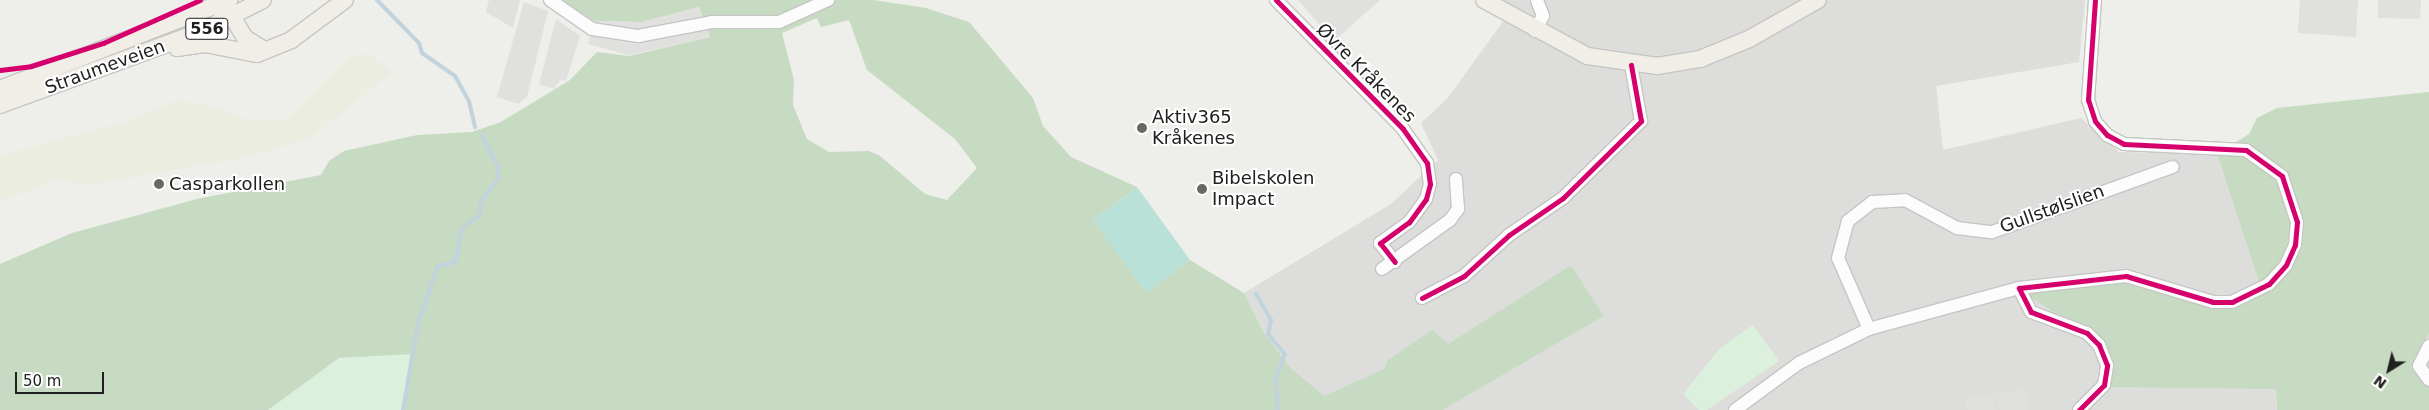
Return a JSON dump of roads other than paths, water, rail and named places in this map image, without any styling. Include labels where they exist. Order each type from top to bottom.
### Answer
[{"type":"main road","name":"Straumeveien","points":[[0,89],[208,11],[229,0]]},
{"type":"main road","name":"Straumeveien","points":[[0,105],[147,52],[233,18],[264,0]]},
{"type":"main road","points":[[147,52],[205,44],[247,54],[264,50],[290,40],[345,0]]},
{"type":"main road","points":[[1484,0],[1535,30],[1587,56],[1631,65],[1700,59],[1749,39],[1818,0]]},
{"type":"main road","points":[[208,11],[233,18],[245,38],[264,50]]},
{"type":"street","points":[[550,0],[592,29],[638,36],[712,22],[785,21],[828,0]]},
{"type":"street","name":"Øvre Kråkenes","points":[[1276,0],[1403,129],[1427,164],[1430,184],[1426,199],[1409,222],[1380,243],[1395,262]]},
{"type":"street","points":[[1535,30],[1543,16],[1538,0]]},
{"type":"street","points":[[1735,410],[1799,364],[1869,329],[2019,288],[2126,276],[2190,296],[2232,302],[2269,284],[2286,265],[2295,245],[2293,199],[2282,176],[2269,164],[2246,150],[2124,144],[2095,121],[2088,100],[2095,0]]},
{"type":"street","points":[[1422,298],[1464,276],[1509,235],[1563,198],[1641,121],[1631,65]]},
{"type":"street","name":"Gullstølslien","points":[[1869,329],[1838,258],[1848,221],[1872,202],[1904,200],[1957,228],[1992,232],[2173,168]]},
{"type":"street","points":[[1382,270],[1395,262],[1430,231],[1450,220],[1458,209],[1456,179]]},
{"type":"street","points":[[2019,288],[2032,312],[2087,332],[2099,344],[2107,365],[2104,385],[2079,410]]},
{"type":"street","points":[[2429,346],[2419,366],[2429,380]]},
{"type":"waterway","points":[[377,0],[419,43],[422,53],[455,76],[469,101],[475,127]]},
{"type":"waterway","points":[[403,410],[418,323],[438,266],[455,262],[462,228],[480,215],[481,201],[498,179],[498,166],[482,136]]},
{"type":"waterway","points":[[1256,294],[1271,320],[1268,334],[1285,354],[1276,377],[1278,410]]},
{"type":"place","name":"Aktiv365 Kråkenes","points":[[1142,128]]},
{"type":"place","name":"Casparkollen","points":[[159,184]]},
{"type":"place","name":"Bibelskolen Impact","points":[[1202,189]]}]
